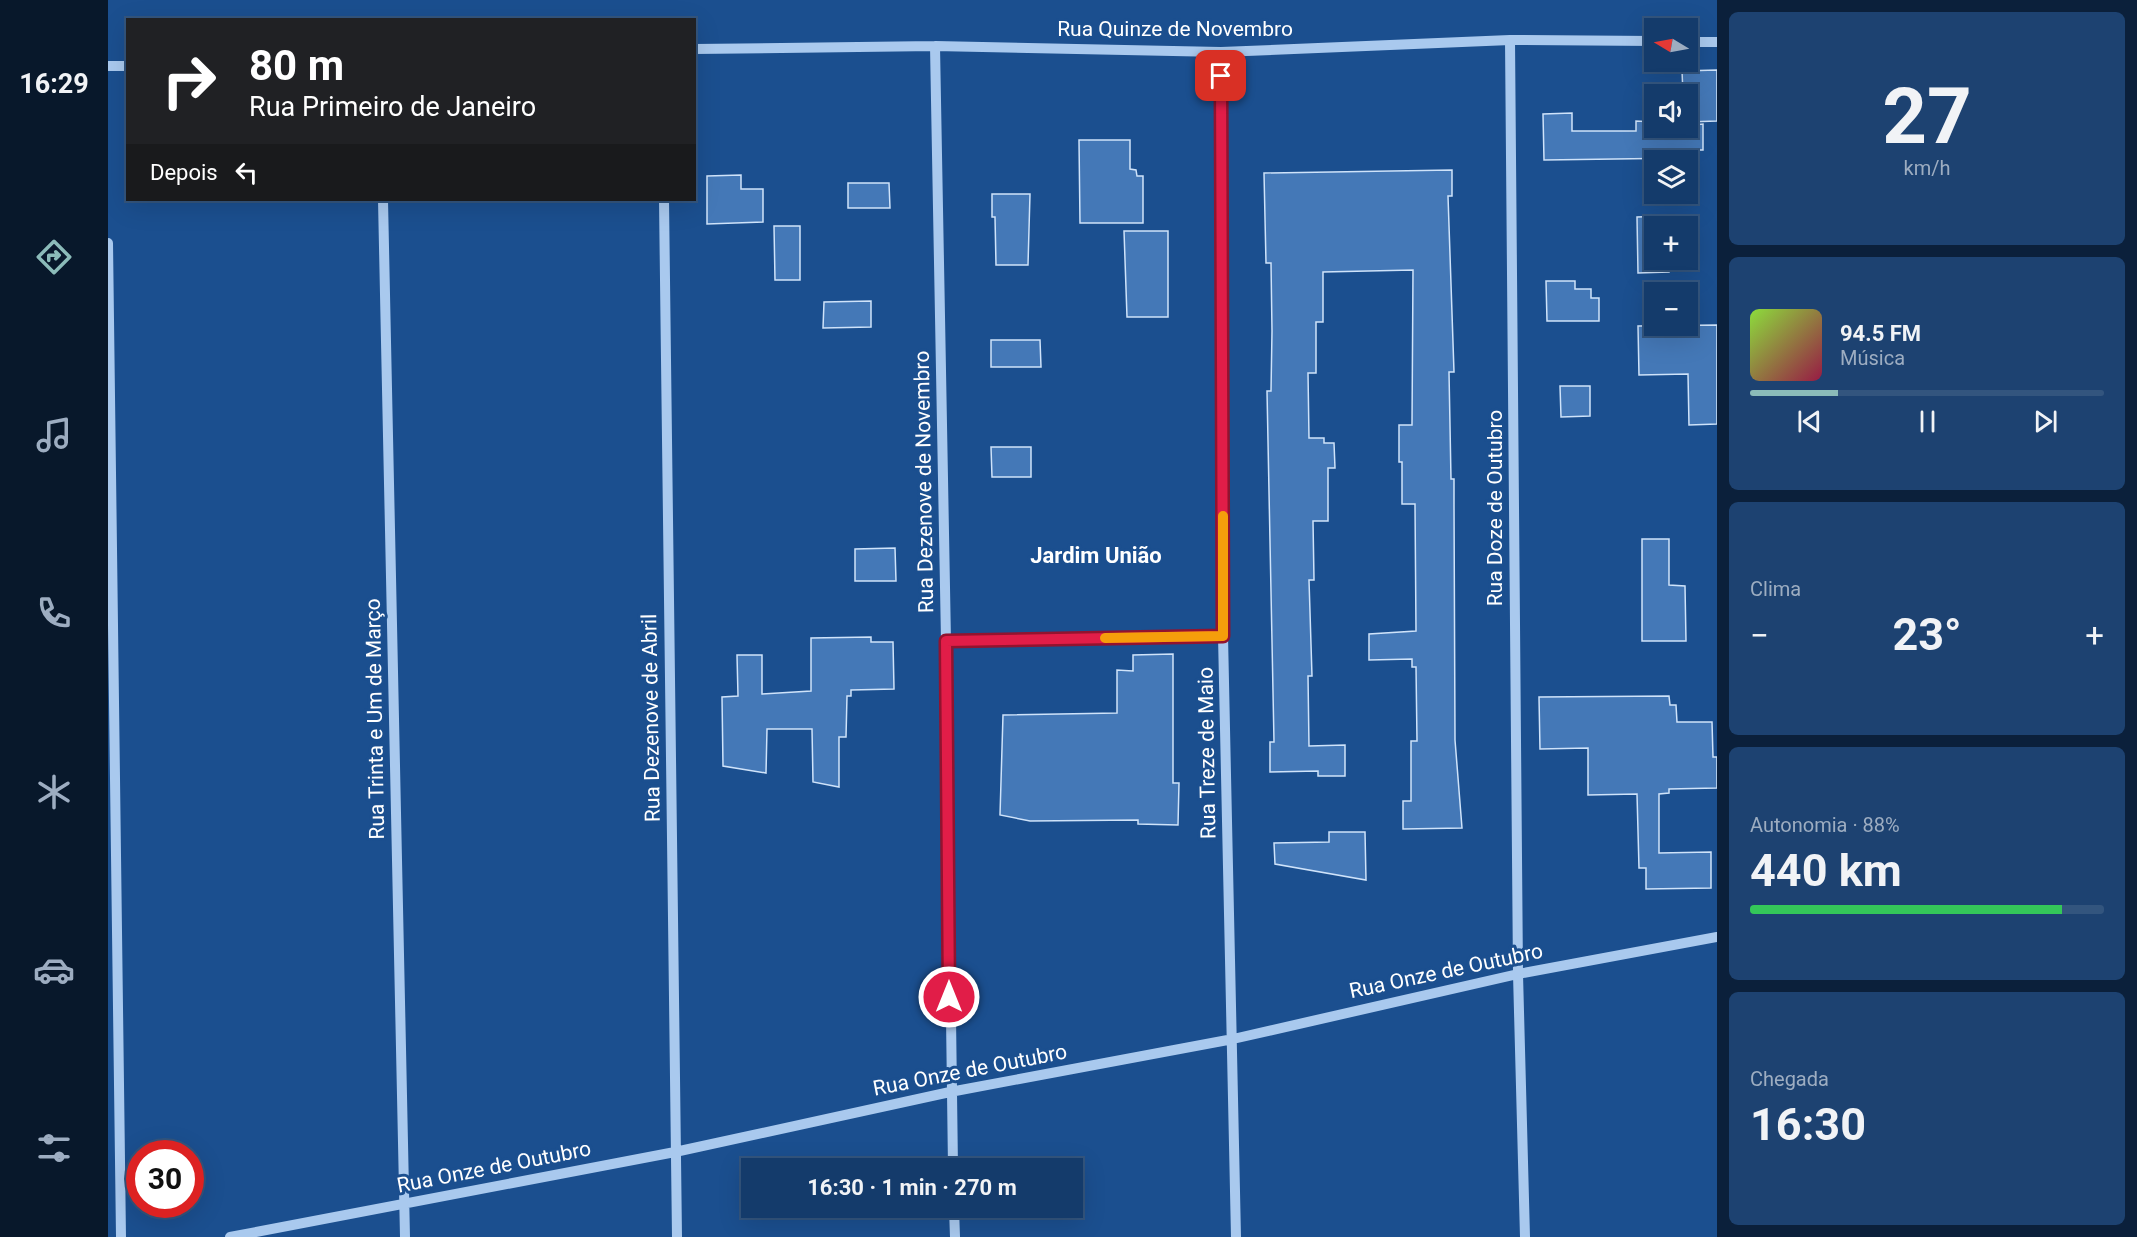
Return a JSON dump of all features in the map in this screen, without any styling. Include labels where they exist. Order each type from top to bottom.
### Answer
[{"type":"street","name":"Rua Quinze de Novembro","points":[[696,49],[934,46],[1221,52],[1510,40],[1644,41]]},
{"type":"street","name":"Rua Doze de Outubro","points":[[1510,40],[1518,974],[1525,1237]]},
{"type":"street","points":[[1698,42],[1717,42]]},
{"type":"street","name":"Rua Dezenove de Novembro","points":[[934,46],[946,641],[953,1158]]},
{"type":"street","name":"Rua Treze de Maio","points":[[1221,52],[1223,636],[1236,1237]]},
{"type":"street","points":[[108,66],[126,66]]},
{"type":"street","name":"Rua Trinta e Um de Março","points":[[383,201],[405,1237]]},
{"type":"street","name":"Rua Dezenove de Abril","points":[[664,201],[677,1237]]},
{"type":"street","points":[[108,243],[121,1237]]},
{"type":"street","points":[[946,641],[1223,636]]},
{"type":"street","name":"Rua Onze de Outubro","points":[[230,1237],[675,1152],[950,1092],[1233,1039],[1518,974],[1717,937]]},
{"type":"street","points":[[954,1218],[955,1237]]},
{"type":"building","points":[[1717,70],[1717,121],[1698,122],[1698,84],[1683,84],[1682,72]]},
{"type":"building","points":[[1572,113],[1572,131],[1636,131],[1636,121],[1644,121],[1644,138],[1698,138],[1698,124],[1703,124],[1703,150],[1644,150],[1644,159],[1544,160],[1543,114]]},
{"type":"building","points":[[1079,140],[1130,140],[1130,169],[1136,170],[1137,176],[1143,176],[1143,223],[1080,223]]},
{"type":"building","points":[[1452,170],[1452,196],[1448,196],[1454,372],[1449,372],[1451,479],[1454,479],[1455,740],[1462,828],[1403,829],[1403,801],[1411,801],[1411,741],[1417,741],[1416,667],[1412,667],[1412,659],[1369,660],[1369,634],[1416,631],[1415,504],[1402,504],[1402,462],[1399,462],[1399,425],[1412,425],[1413,270],[1323,272],[1323,322],[1316,322],[1316,373],[1308,373],[1309,438],[1324,438],[1324,443],[1334,443],[1335,468],[1328,468],[1328,521],[1313,521],[1314,580],[1309,580],[1312,676],[1308,676],[1309,746],[1345,745],[1345,776],[1318,776],[1318,771],[1270,772],[1270,742],[1274,742],[1267,391],[1271,391],[1272,331],[1271,263],[1266,263],[1264,173]]},
{"type":"building","points":[[741,175],[741,189],[763,189],[763,222],[707,224],[707,176]]},
{"type":"building","points":[[848,183],[889,183],[890,208],[848,208]]},
{"type":"building","points":[[992,194],[1030,194],[1028,265],[996,265]]},
{"type":"building","points":[[1637,217],[1644,217],[1644,270],[1669,270],[1669,272],[1638,273]]},
{"type":"building","points":[[774,226],[800,226],[800,280],[775,280]]},
{"type":"building","points":[[1124,231],[1168,231],[1168,317],[1127,317]]},
{"type":"building","points":[[1546,281],[1575,281],[1575,289],[1591,289],[1591,298],[1599,298],[1599,321],[1547,321]]},
{"type":"building","points":[[871,301],[871,327],[823,328],[824,302]]},
{"type":"building","points":[[1698,325],[1717,325],[1717,424],[1689,425],[1688,374],[1639,375],[1638,326],[1644,326],[1644,336],[1698,336]]},
{"type":"building","points":[[991,340],[1040,340],[1041,367],[991,367]]},
{"type":"building","points":[[1560,386],[1590,386],[1590,416],[1561,417]]},
{"type":"building","points":[[991,447],[1031,447],[1031,477],[992,477]]},
{"type":"building","points":[[1642,539],[1669,539],[1669,585],[1685,586],[1686,641],[1642,641]]},
{"type":"building","points":[[895,548],[896,581],[855,581],[855,549]]},
{"type":"building","points":[[871,637],[871,642],[893,642],[894,689],[851,690],[851,696],[847,696],[846,737],[839,737],[839,787],[813,782],[812,729],[767,729],[766,773],[723,766],[722,697],[738,696],[737,655],[762,655],[762,694],[811,691],[811,638]]},
{"type":"building","points":[[1173,654],[1173,783],[1179,783],[1178,825],[1138,824],[1138,820],[1030,821],[1000,815],[1003,715],[1117,713],[1117,670],[1133,671],[1133,655]]},
{"type":"building","points":[[1669,696],[1670,705],[1676,705],[1677,722],[1712,722],[1713,757],[1717,757],[1717,788],[1669,789],[1669,793],[1659,794],[1659,853],[1711,852],[1711,888],[1646,889],[1646,868],[1639,868],[1637,794],[1588,795],[1588,748],[1540,749],[1539,697]]},
{"type":"building","points":[[1329,832],[1365,832],[1366,880],[1275,864],[1274,843],[1329,842]]},
{"type":"slow traffic","points":[[1105,638],[1223,636],[1223,516]]},
{"type":"district","name":"Jardim União","points":[[1096,555]]},
{"type":"route","points":[[949,997],[946,641],[1223,636],[1221,76]]}]
